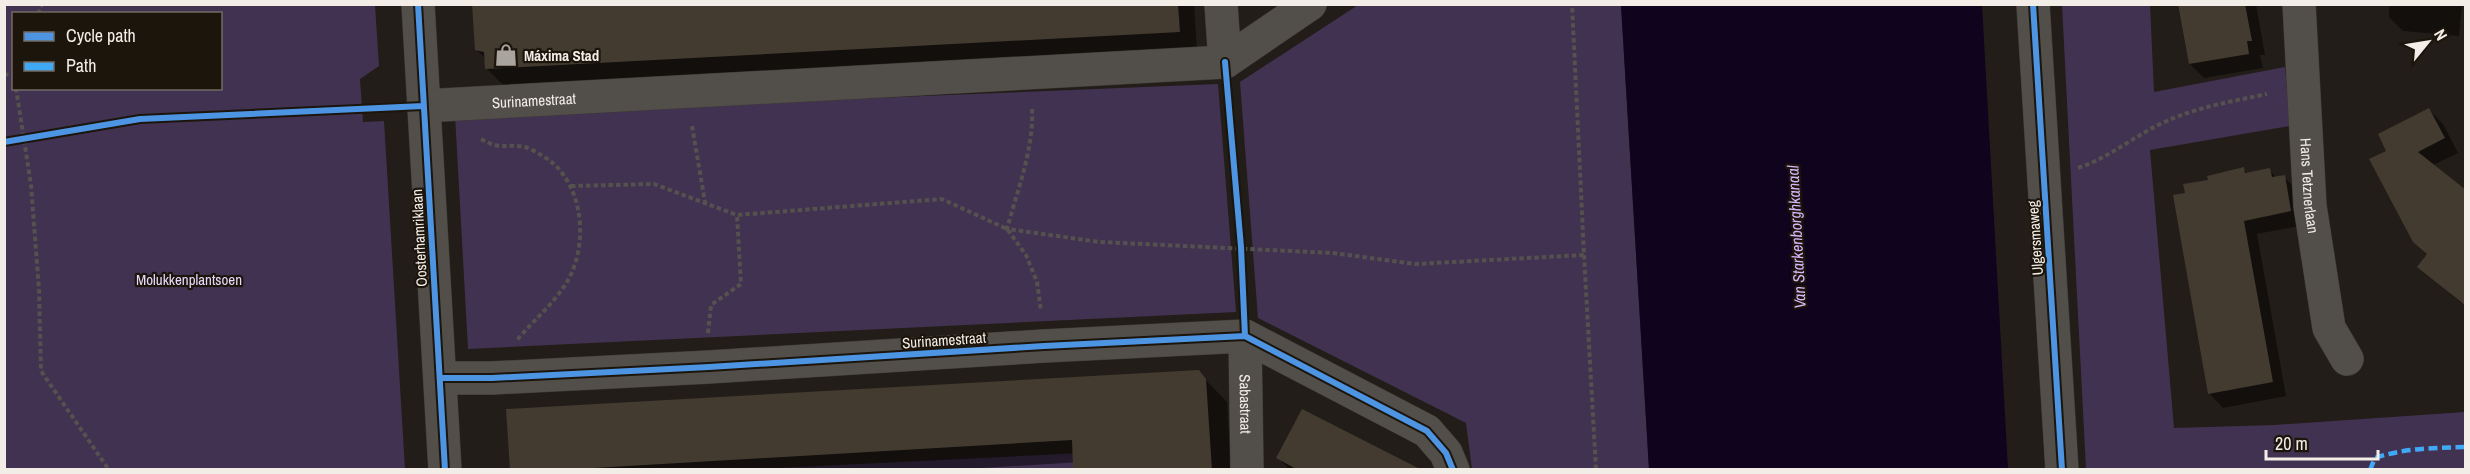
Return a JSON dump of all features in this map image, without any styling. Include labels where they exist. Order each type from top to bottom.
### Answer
[{"type":"street","name":"Oosterhamriklaan","points":[[418,4],[445,470]]},
{"type":"street","points":[[1221,4],[1225,62]]},
{"type":"street","points":[[1225,62],[1310,4]]},
{"type":"street","name":"Ulgersmaweg","points":[[2033,4],[2062,470]]},
{"type":"street","name":"Hans Tetznerlaan","points":[[2299,4],[2311,217],[2329,327],[2347,359]]},
{"type":"street","name":"Surinamestraat","points":[[423,106],[1225,62]]},
{"type":"street","name":"Surinamestraat","points":[[440,378],[492,378],[709,367],[1044,345],[1245,336]]},
{"type":"street","points":[[1245,336],[1427,431],[1446,453],[1453,470]]},
{"type":"street","name":"Sabastraat","points":[[1245,336],[1247,470]]},
{"type":"path","points":[[1572,4],[1596,470]]},
{"type":"path","points":[[1007,229],[1026,160],[1032,122],[1030,72]]},
{"type":"path","points":[[2043,180],[2090,164],[2158,125],[2194,109],[2305,86]]},
{"type":"path","points":[[16,90],[31,185],[39,290],[40,371],[109,470]]},
{"type":"path","points":[[691,93],[691,119],[705,202]]},
{"type":"path","points":[[473,135],[493,146],[526,147],[550,161],[572,186],[581,227],[577,255],[566,284],[517,340],[492,378]]},
{"type":"path","points":[[15,140],[36,137]]},
{"type":"path","points":[[572,186],[654,184],[737,215],[942,199],[1007,229],[1100,242],[1333,253],[1415,264],[1584,255]]},
{"type":"path","points":[[709,367],[708,327],[711,304],[741,284],[737,215]]},
{"type":"path","points":[[1007,229],[1026,255],[1037,282],[1044,345]]},
{"type":"path","points":[[1240,236],[1242,258]]},
{"type":"green space","name":"Molukkenplantsoen","points":[[4,5],[375,5],[379,66],[360,79],[363,122],[384,121],[405,469],[5,469]]},
{"type":"green space","points":[[1358,5],[1621,5],[1649,469],[1472,469],[1466,423],[1258,318],[1240,82]]},
{"type":"green space","points":[[2062,5],[2150,5],[2154,92],[2285,67],[2290,126],[2150,150],[2174,428],[2274,425],[2465,412],[2465,469],[2086,469]]},
{"type":"green space","points":[[1218,84],[1236,312],[468,349],[455,115]]},
{"type":"green space","points":[[1163,449],[1164,470],[737,470]]},
{"type":"water","name":"Van Starkenborghkanaal","points":[[1621,5],[1982,5],[2008,469],[1649,469]]},
{"type":"building","points":[[472,4],[1178,4],[1180,32],[485,69],[484,52],[475,50]]},
{"type":"building","points":[[2178,4],[2245,4],[2252,41],[2247,41],[2249,54],[2189,64]]},
{"type":"building","points":[[2429,108],[2445,138],[2418,152],[2466,190],[2466,306],[2417,267],[2427,254],[2413,242],[2369,159],[2386,151],[2378,134]]},
{"type":"building","points":[[2244,167],[2245,173],[2270,168],[2272,177],[2285,175],[2291,211],[2244,221],[2273,382],[2208,394],[2173,195],[2185,193],[2183,184],[2208,180],[2207,176]]},
{"type":"building","points":[[1199,370],[1206,379],[1212,470],[1073,470],[1072,440],[560,470],[510,470],[506,409]]},
{"type":"building","points":[[1302,409],[1422,470],[1298,470],[1276,458]]},
{"type":"marked path","points":[[2370,470],[2375,458],[2397,452],[2466,447]]},
{"type":"cycle path","points":[[418,4],[445,470]]},
{"type":"cycle path","points":[[2033,4],[2062,470]]},
{"type":"cycle path","points":[[1225,62],[1241,247],[1245,336]]},
{"type":"cycle path","points":[[4,142],[140,119],[423,106]]},
{"type":"cycle path","points":[[440,378],[492,378],[709,367],[1245,336],[1427,431],[1446,453],[1453,470]]},
{"type":"place","name":"Máxima Stad","points":[[506,55]]}]
